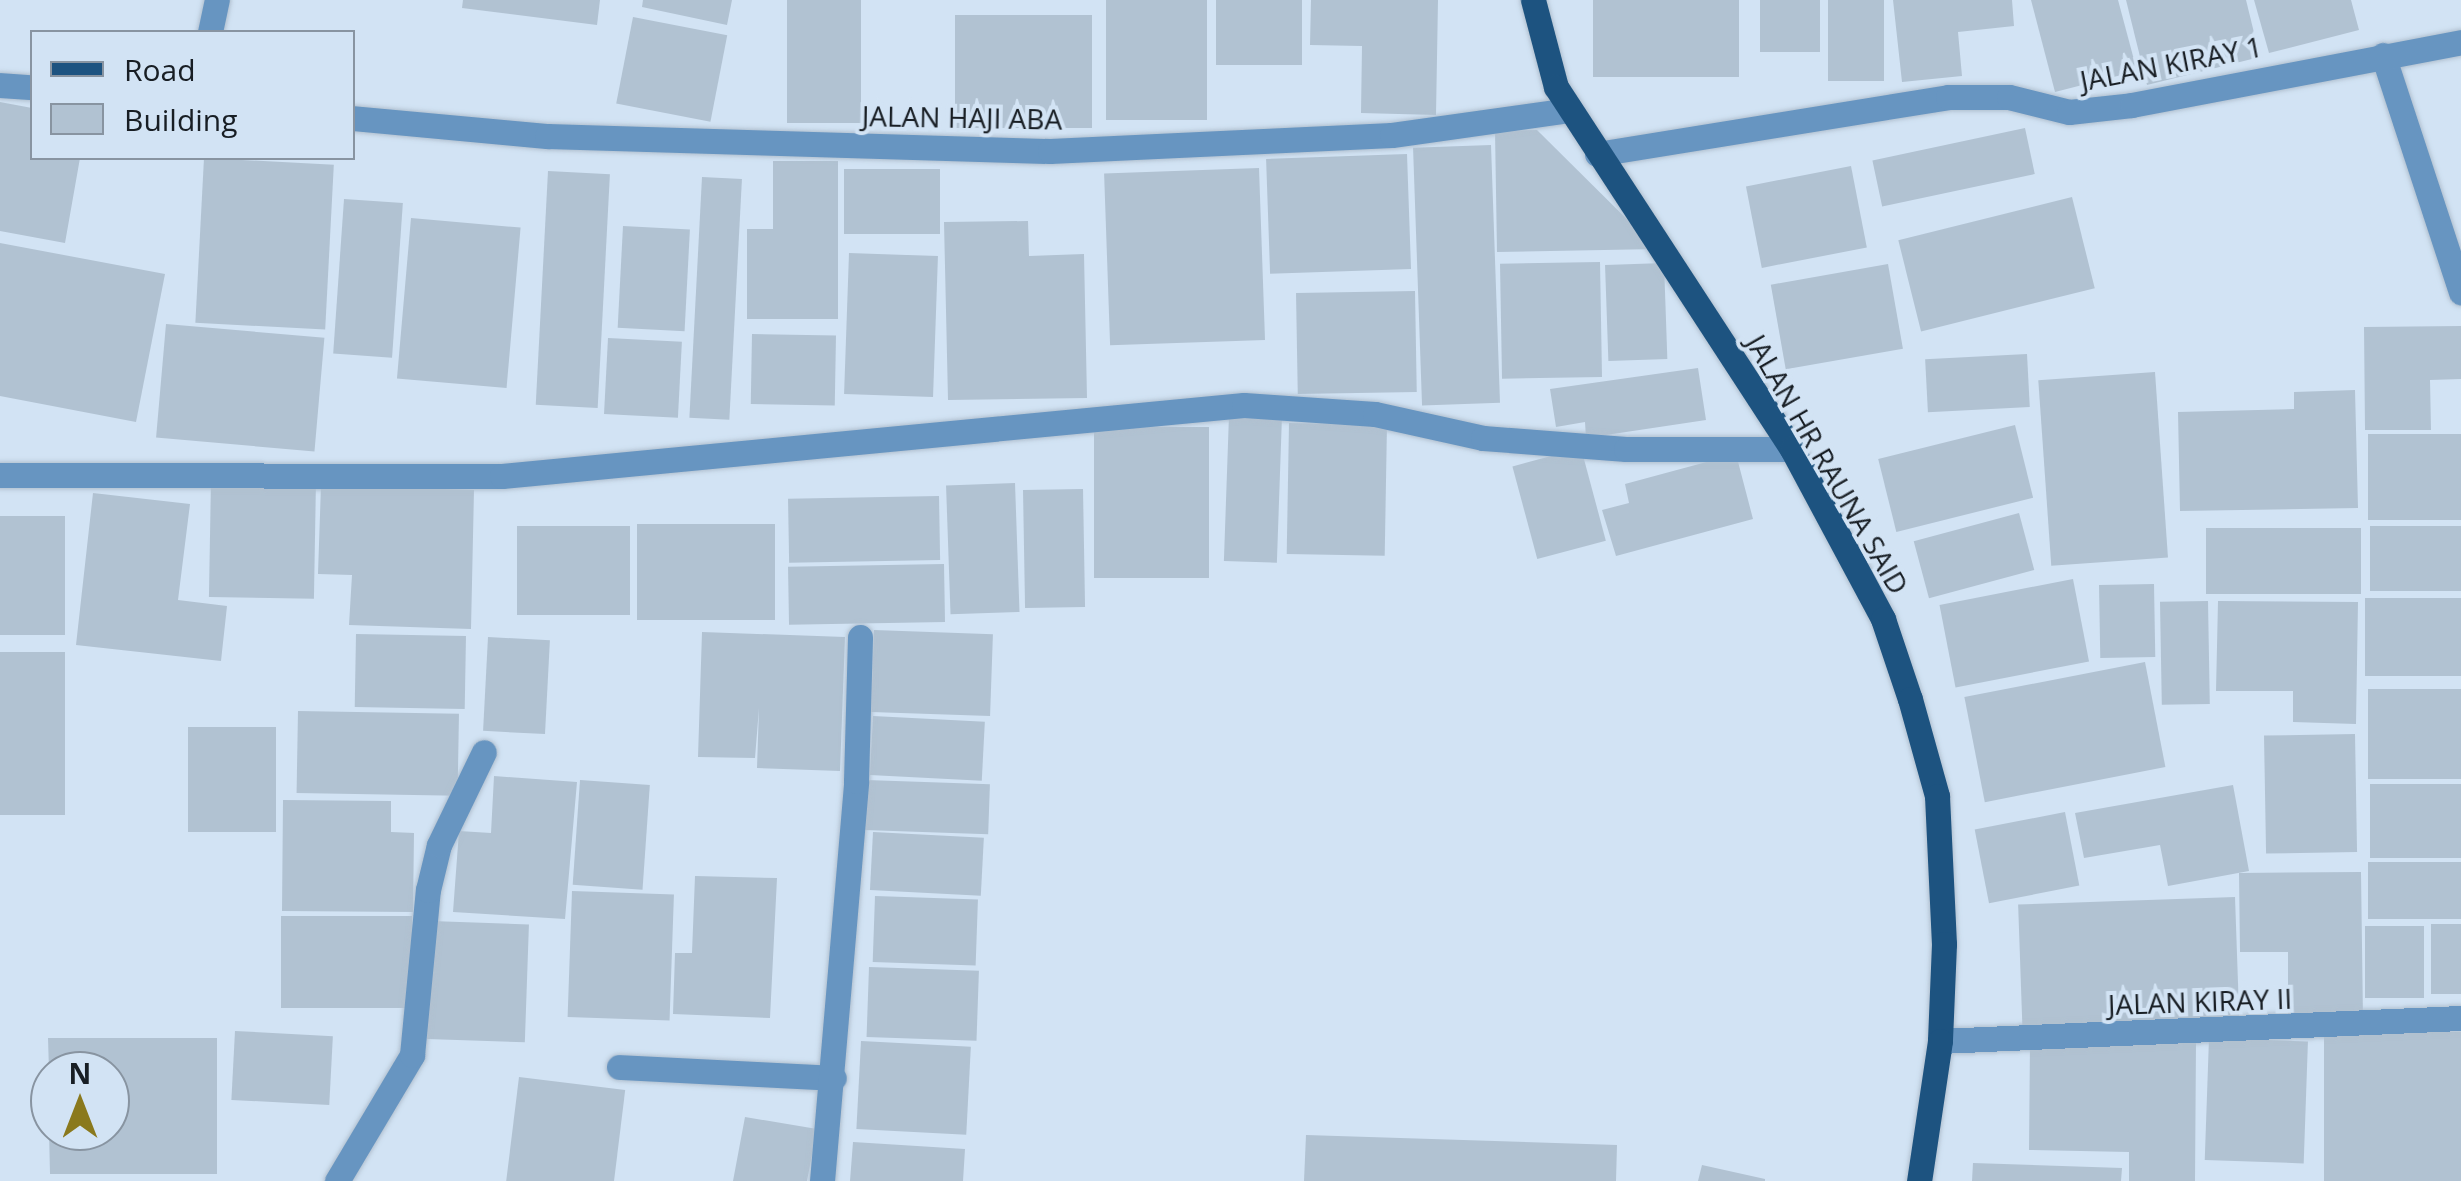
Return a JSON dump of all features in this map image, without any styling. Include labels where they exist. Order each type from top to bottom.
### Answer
[{"type":"main road","name":"JALAN HR RAUNA SAID","points":[[1533,0],[1556,87],[1792,449],[1883,619],[1937,796],[1944,944],[1940,1040],[1919,1181]]},
{"type":"street","points":[[210,30],[217,0]]},
{"type":"street","name":"JALAN KIRAY 1","points":[[1597,154],[1948,97],[2009,97],[2069,112],[2116,106],[2461,42]]},
{"type":"street","points":[[2382,55],[2461,292]]},
{"type":"street","points":[[0,85],[30,87]]},
{"type":"street","name":"JALAN HAJI ABA","points":[[355,118],[547,136],[1050,151],[1392,134],[1570,110]]},
{"type":"street","points":[[0,475],[502,476],[1244,405],[1318,406],[1484,438],[1554,444],[1792,449]]},
{"type":"street","points":[[822,1181],[834,1078],[860,638]]},
{"type":"street","points":[[336,1181],[412,1056],[428,890],[439,844],[484,752]]},
{"type":"street","name":"JALAN KIRAY II","points":[[1940,1040],[2461,1018]]},
{"type":"street","points":[[619,1067],[834,1078]]},
{"type":"building","points":[[463,0],[600,0],[597,25],[462,8]]},
{"type":"building","points":[[643,0],[732,0],[727,25],[642,7]]},
{"type":"building","points":[[787,0],[861,0],[861,123],[787,123]]},
{"type":"building","points":[[1106,0],[1207,0],[1207,120],[1106,120]]},
{"type":"building","points":[[1216,0],[1302,0],[1302,65],[1216,65]]},
{"type":"building","points":[[1311,0],[1438,0],[1436,115],[1361,113],[1362,46],[1310,45]]},
{"type":"building","points":[[1593,0],[1739,0],[1739,77],[1593,77]]},
{"type":"building","points":[[1760,0],[1820,0],[1820,52],[1760,52]]},
{"type":"building","points":[[1828,0],[1884,0],[1884,81],[1828,81]]},
{"type":"building","points":[[1893,0],[2012,0],[2014,26],[1958,32],[1962,76],[1902,82]]},
{"type":"building","points":[[2031,0],[2118,0],[2137,71],[2055,92]]},
{"type":"building","points":[[2126,0],[2246,0],[2260,57],[2147,85]]},
{"type":"building","points":[[2254,0],[2351,0],[2359,30],[2269,53]]},
{"type":"building","points":[[955,15],[1092,15],[1092,128],[955,128]]},
{"type":"building","points":[[633,17],[727,35],[710,122],[616,103]]},
{"type":"building","points":[[0,102],[30,108],[30,160],[80,160],[65,243],[0,231]]},
{"type":"building","points":[[2025,128],[2035,174],[1882,206],[1872,160]]},
{"type":"building","points":[[1537,130],[1657,249],[1497,252],[1495,131]]},
{"type":"building","points":[[1491,145],[1500,403],[1422,406],[1413,148]]},
{"type":"building","points":[[1407,154],[1411,269],[1270,274],[1266,159]]},
{"type":"building","points":[[204,160],[334,165],[325,330],[195,323]]},
{"type":"building","points":[[773,161],[838,161],[838,319],[747,319],[747,229],[773,229]]},
{"type":"building","points":[[1851,166],[1867,247],[1762,268],[1746,186]]},
{"type":"building","points":[[1259,168],[1265,340],[1110,345],[1104,173]]},
{"type":"building","points":[[844,169],[940,169],[940,234],[844,234]]},
{"type":"building","points":[[548,171],[610,174],[598,408],[536,405]]},
{"type":"building","points":[[702,177],[742,179],[729,420],[689,418]]},
{"type":"building","points":[[2072,197],[2095,288],[1921,332],[1898,240]]},
{"type":"building","points":[[344,199],[403,203],[392,358],[333,354]]},
{"type":"building","points":[[411,218],[521,228],[507,388],[397,378]]},
{"type":"building","points":[[1028,221],[1029,256],[1084,254],[1087,398],[948,400],[944,222]]},
{"type":"building","points":[[623,226],[690,230],[685,331],[618,328]]},
{"type":"building","points":[[0,243],[165,274],[136,422],[0,396]]},
{"type":"building","points":[[849,253],[938,256],[933,397],[844,394]]},
{"type":"building","points":[[1600,262],[1602,377],[1502,379],[1500,264]]},
{"type":"building","points":[[1664,263],[1667,359],[1608,361],[1605,265]]},
{"type":"building","points":[[1888,264],[1903,349],[1786,369],[1771,285]]},
{"type":"building","points":[[1415,291],[1417,392],[1298,394],[1296,293]]},
{"type":"building","points":[[166,324],[324,338],[314,451],[156,438]]},
{"type":"building","points":[[2461,326],[2461,379],[2430,380],[2431,430],[2365,430],[2364,327]]},
{"type":"building","points":[[752,334],[836,335],[835,405],[751,404]]},
{"type":"building","points":[[608,338],[682,342],[678,418],[604,414]]},
{"type":"building","points":[[2027,354],[2030,407],[1928,412],[1925,359]]},
{"type":"building","points":[[1698,368],[1706,420],[1586,438],[1585,422],[1556,427],[1550,389]]},
{"type":"building","points":[[2155,372],[2168,558],[2051,566],[2038,380]]},
{"type":"building","points":[[2355,390],[2358,508],[2180,511],[2178,412],[2294,409],[2294,392]]},
{"type":"building","points":[[1229,415],[1282,417],[1277,563],[1224,561]]},
{"type":"building","points":[[1289,423],[1387,425],[1385,556],[1287,554]]},
{"type":"building","points":[[2015,425],[2033,498],[1896,532],[1878,459]]},
{"type":"building","points":[[1094,427],[1209,427],[1209,578],[1094,578]]},
{"type":"building","points":[[2368,434],[2461,434],[2461,520],[2368,520]]},
{"type":"building","points":[[1581,448],[1606,541],[1537,559],[1512,466]]},
{"type":"building","points":[[1736,454],[1753,519],[1616,556],[1602,510],[1629,503],[1625,484]]},
{"type":"building","points":[[211,479],[316,481],[314,599],[209,597]]},
{"type":"building","points":[[1015,483],[1020,612],[951,614],[946,485]]},
{"type":"building","points":[[321,485],[474,490],[471,629],[349,625],[352,575],[318,574]]},
{"type":"building","points":[[1083,489],[1085,607],[1025,608],[1023,490]]},
{"type":"building","points":[[93,493],[190,504],[178,600],[227,606],[221,661],[76,645]]},
{"type":"building","points":[[939,496],[940,560],[789,563],[788,499]]},
{"type":"building","points":[[2019,513],[2034,570],[1929,598],[1914,541]]},
{"type":"building","points":[[0,516],[65,516],[65,635],[0,635]]},
{"type":"building","points":[[637,524],[775,524],[775,620],[637,620]]},
{"type":"building","points":[[517,526],[630,526],[630,615],[517,615]]},
{"type":"building","points":[[2370,526],[2461,526],[2461,591],[2370,591]]},
{"type":"building","points":[[2206,528],[2361,528],[2361,594],[2206,594]]},
{"type":"building","points":[[944,564],[945,622],[789,625],[788,567]]},
{"type":"building","points":[[2073,579],[2089,661],[1956,687],[1939,605]]},
{"type":"building","points":[[2154,584],[2155,657],[2100,658],[2099,585]]},
{"type":"building","points":[[2365,598],[2461,598],[2461,676],[2365,676]]},
{"type":"building","points":[[2208,601],[2210,704],[2162,705],[2160,602]]},
{"type":"building","points":[[2218,601],[2358,602],[2356,724],[2293,722],[2293,691],[2216,691]]},
{"type":"building","points":[[874,630],[993,634],[990,716],[871,712]]},
{"type":"building","points":[[702,632],[845,637],[840,771],[757,768],[759,708],[755,758],[698,757]]},
{"type":"building","points":[[356,634],[466,636],[465,709],[355,707]]},
{"type":"building","points":[[488,637],[550,640],[545,734],[483,731]]},
{"type":"building","points":[[0,652],[65,652],[65,815],[0,815]]},
{"type":"building","points":[[2145,662],[2165,767],[1985,802],[1964,697]]},
{"type":"building","points":[[2368,689],[2461,689],[2461,779],[2368,779]]},
{"type":"building","points":[[298,711],[459,714],[458,796],[297,793]]},
{"type":"building","points":[[873,716],[985,722],[982,781],[870,775]]},
{"type":"building","points":[[188,727],[276,727],[276,832],[188,832]]},
{"type":"building","points":[[2355,734],[2357,852],[2266,854],[2264,736]]},
{"type":"building","points":[[494,776],[577,782],[565,919],[453,912],[459,831],[491,833]]},
{"type":"building","points":[[580,780],[650,785],[643,890],[573,885]]},
{"type":"building","points":[[866,780],[990,784],[988,834],[864,830]]},
{"type":"building","points":[[2370,784],[2461,784],[2461,858],[2370,858]]},
{"type":"building","points":[[2233,785],[2249,871],[2168,886],[2160,845],[2084,858],[2075,813]]},
{"type":"building","points":[[283,800],[391,801],[391,832],[414,833],[413,912],[282,911]]},
{"type":"building","points":[[2065,812],[2079,886],[1989,903],[1975,830]]},
{"type":"building","points":[[873,832],[984,838],[981,896],[870,890]]},
{"type":"building","points":[[2368,862],[2461,862],[2461,919],[2368,919]]},
{"type":"building","points":[[2361,872],[2363,1019],[2288,1019],[2288,952],[2240,952],[2239,873]]},
{"type":"building","points":[[695,876],[777,878],[770,1018],[673,1014],[675,953],[692,953]]},
{"type":"building","points":[[572,891],[674,895],[670,1020],[568,1017]]},
{"type":"building","points":[[875,896],[978,900],[976,966],[873,962]]},
{"type":"building","points":[[2235,897],[2239,1018],[2022,1025],[2018,905]]},
{"type":"building","points":[[281,916],[412,916],[412,1008],[281,1008]]},
{"type":"building","points":[[431,921],[529,924],[525,1042],[427,1039]]},
{"type":"building","points":[[2431,924],[2461,924],[2461,994],[2431,994]]},
{"type":"building","points":[[2365,926],[2424,926],[2424,998],[2365,998]]},
{"type":"building","points":[[869,967],[979,971],[976,1041],[867,1037]]},
{"type":"building","points":[[235,1031],[333,1036],[329,1105],[231,1100]]},
{"type":"building","points":[[2324,1032],[2461,1032],[2461,1181],[2324,1181]]},
{"type":"building","points":[[48,1038],[217,1038],[217,1174],[50,1174],[49,1151],[130,1151],[130,1051],[48,1051]]},
{"type":"building","points":[[2209,1038],[2308,1041],[2304,1163],[2205,1160]]},
{"type":"building","points":[[861,1041],[971,1047],[966,1135],[856,1129]]},
{"type":"building","points":[[2030,1041],[2196,1042],[2195,1181],[2129,1181],[2129,1152],[2029,1150]]},
{"type":"building","points":[[519,1077],[625,1090],[614,1181],[506,1181]]},
{"type":"building","points":[[745,1117],[817,1129],[807,1181],[733,1181]]},
{"type":"building","points":[[1306,1135],[1617,1145],[1616,1181],[1304,1181]]},
{"type":"building","points":[[853,1142],[965,1149],[963,1181],[850,1181]]},
{"type":"building","points":[[1973,1163],[2122,1168],[2121,1181],[1972,1181]]},
{"type":"building","points":[[1702,1165],[1765,1179],[1765,1181],[1698,1181]]}]
